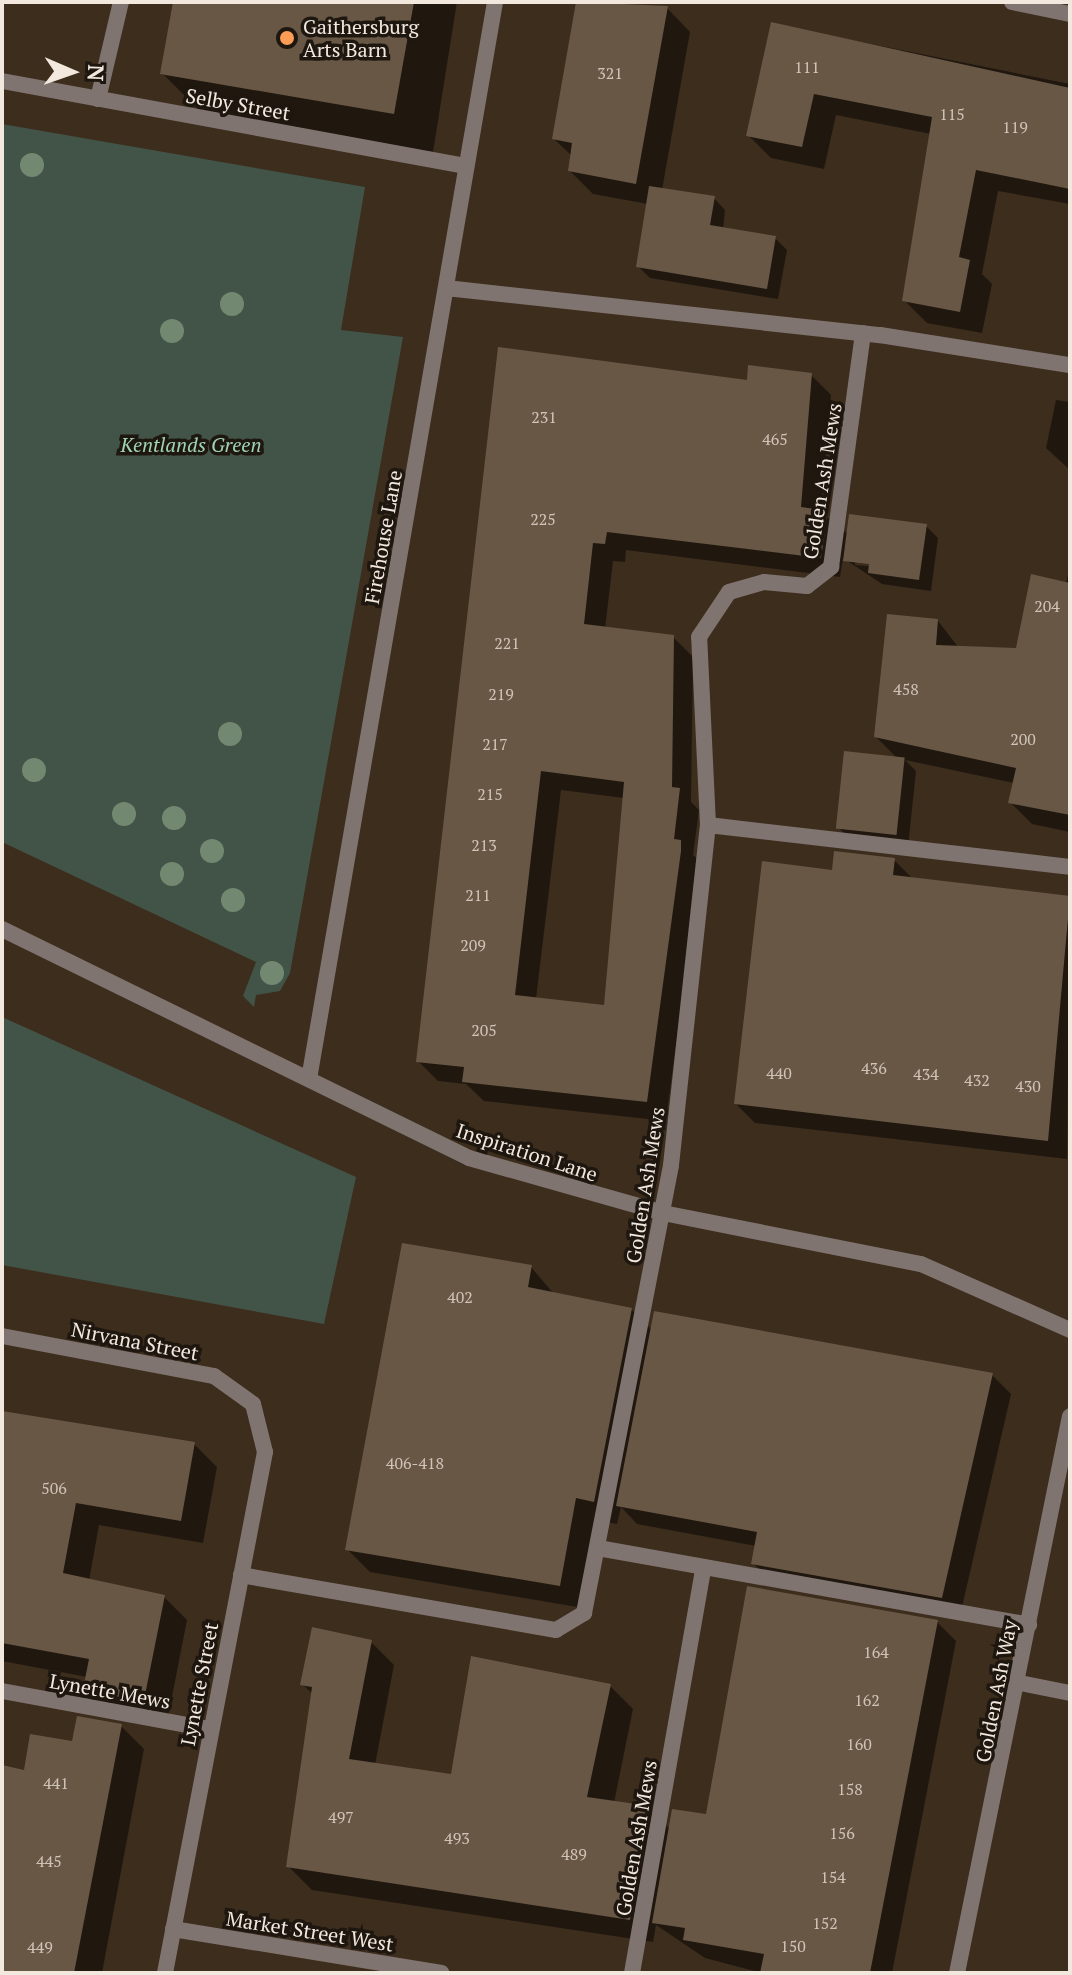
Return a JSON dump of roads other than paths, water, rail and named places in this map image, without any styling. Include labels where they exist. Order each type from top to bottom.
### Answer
[{"type":"street","points":[[98,99],[121,2]]},
{"type":"street","name":"Firehouse Lane","points":[[309,1079],[495,2]]},
{"type":"street","points":[[1012,2],[1070,14]]},
{"type":"street","name":"Selby Street","points":[[2,81],[466,166]]},
{"type":"street","points":[[446,288],[863,333],[1070,365]]},
{"type":"street","name":"Golden Ash Mews","points":[[241,1575],[556,1630],[584,1613],[663,1213],[708,825],[698,672],[702,624],[739,587],[807,586],[831,567],[863,333]]},
{"type":"street","points":[[708,825],[1070,867]]},
{"type":"street","name":"Inspiration Lane","points":[[2,929],[469,1158],[663,1213],[921,1264],[1070,1330]]},
{"type":"street","name":"Nirvana Street","points":[[2,1336],[214,1376],[253,1404]]},
{"type":"street","name":"Lynette Street","points":[[165,1973],[265,1452],[253,1404]]},
{"type":"street","name":"Golden Ash Way","points":[[957,1973],[1020,1683],[1070,1416]]},
{"type":"street","points":[[598,1548],[1029,1625]]},
{"type":"street","name":"Golden Ash Mews","points":[[632,1973],[703,1569]]},
{"type":"street","points":[[1020,1683],[1070,1693]]},
{"type":"street","name":"Lynette Mews","points":[[2,1691],[210,1729]]},
{"type":"street","name":"Market Street West","points":[[173,1929],[441,1973]]},
{"type":"place","name":"Gaithersburg Arts Barn","points":[[287,38]]},
{"type":"park label","name":"Kentlands Green","points":[[191,444]]}]
